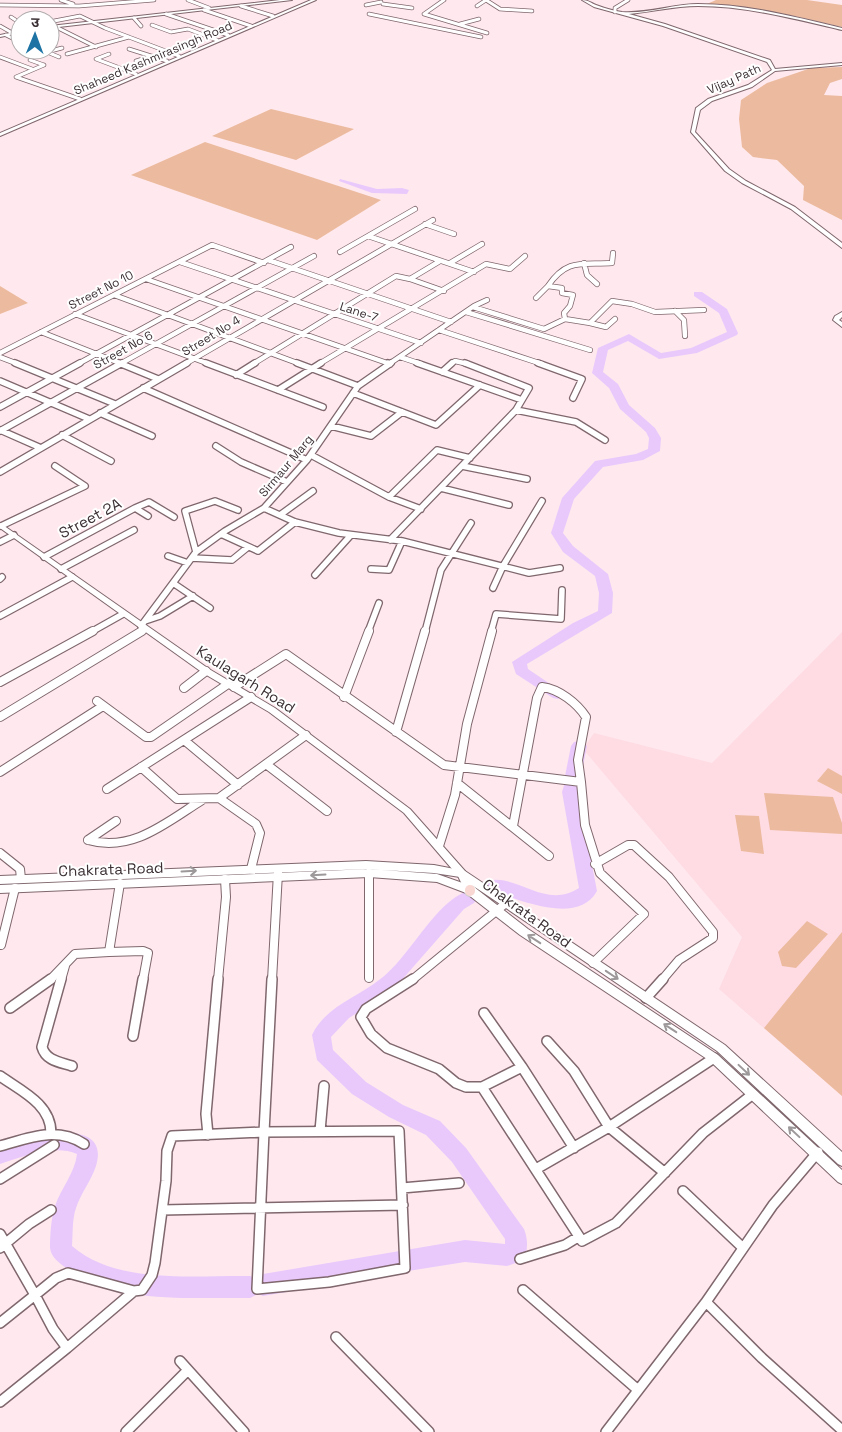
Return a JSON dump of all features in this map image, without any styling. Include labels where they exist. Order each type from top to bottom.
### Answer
[{"type":"street","points":[[61,0],[78,6]]},
{"type":"street","points":[[102,0],[110,4]]},
{"type":"street","points":[[0,5],[78,6],[154,0]]},
{"type":"street","points":[[188,0],[207,10],[251,26]]},
{"type":"street","points":[[60,26],[290,0]]},
{"type":"street","name":"Shaheed Kashmirasingh Road","points":[[0,134],[312,0]]},
{"type":"street","name":"Shaheed Kashmirasingh Road","points":[[0,134],[312,0]]},
{"type":"street","points":[[374,0],[380,6]]},
{"type":"street","points":[[434,0],[449,0]]},
{"type":"street","points":[[444,0],[424,14],[487,33]]},
{"type":"street","points":[[477,6],[486,0],[500,9],[532,11]]},
{"type":"street","points":[[584,0],[595,6],[664,25],[769,61],[777,62]]},
{"type":"street","points":[[617,13],[615,8],[628,0]]},
{"type":"street","points":[[701,5],[712,0]]},
{"type":"street","points":[[366,5],[414,8],[406,13]]},
{"type":"street","points":[[617,13],[672,6],[701,5],[781,16],[842,29]]},
{"type":"street","points":[[243,6],[273,16]]},
{"type":"street","points":[[380,6],[369,15],[481,37]]},
{"type":"street","points":[[167,15],[228,35]]},
{"type":"street","points":[[60,20],[80,16],[93,23],[179,56]]},
{"type":"street","points":[[135,18],[141,26]]},
{"type":"street","points":[[459,24],[479,19]]},
{"type":"street","points":[[152,25],[171,32],[188,29],[217,40]]},
{"type":"street","points":[[60,30],[96,46]]},
{"type":"street","points":[[67,54],[129,37]]},
{"type":"street","points":[[129,49],[167,61]]},
{"type":"street","points":[[109,54],[96,59],[136,74]]},
{"type":"street","points":[[136,61],[152,56]]},
{"type":"street","points":[[0,57],[32,69]]},
{"type":"street","points":[[30,60],[44,65],[15,76],[80,99]]},
{"type":"street","points":[[769,61],[774,70]]},
{"type":"street","points":[[784,64],[799,66]]},
{"type":"street","name":"Vijay Path","points":[[842,64],[799,66],[774,70],[750,86],[710,100],[698,108],[693,132],[726,170],[744,182],[793,208],[842,246]]},
{"type":"street","points":[[340,252],[414,209]]},
{"type":"street","name":"Street No 4","points":[[0,472],[432,220]]},
{"type":"street","points":[[425,224],[454,234]]},
{"type":"street","points":[[368,236],[474,272]]},
{"type":"street","points":[[450,263],[482,244]]},
{"type":"street","name":"Street No 10","points":[[0,353],[212,245],[266,261]]},
{"type":"street","points":[[0,407],[291,247]]},
{"type":"street","points":[[536,298],[563,266],[584,263],[612,263],[613,253]]},
{"type":"street","name":"Street No 6","points":[[0,430],[314,256]]},
{"type":"street","points":[[278,390],[376,328],[444,291],[488,264],[510,268],[525,256]]},
{"type":"street","points":[[266,261],[451,322]]},
{"type":"street","points":[[410,279],[440,261]]},
{"type":"street","name":"Lane-7","points":[[180,262],[421,343]]},
{"type":"street","points":[[584,263],[587,275],[597,284]]},
{"type":"street","points":[[236,375],[396,276],[444,291]]},
{"type":"street","points":[[146,279],[390,364]]},
{"type":"street","points":[[548,286],[562,288],[562,293],[573,295],[570,306],[564,313],[565,319]]},
{"type":"street","points":[[114,295],[358,386]]},
{"type":"street","name":"Sirmaur Marg","points":[[144,626],[192,558],[220,534],[264,508],[309,458],[358,386],[466,312],[487,300]]},
{"type":"street","points":[[590,323],[612,301],[632,304],[652,312],[704,310]]},
{"type":"street","points":[[474,307],[544,329],[552,328],[565,319],[606,327],[615,319]]},
{"type":"street","points":[[675,311],[684,320],[685,336]]},
{"type":"street","points":[[466,312],[590,350]]},
{"type":"street","points":[[75,314],[323,407]]},
{"type":"street","points":[[842,314],[836,317],[836,320],[842,325]]},
{"type":"street","points":[[439,330],[580,377],[582,379],[574,398]]},
{"type":"street","points":[[40,332],[158,379]]},
{"type":"street","points":[[400,356],[522,400]]},
{"type":"street","points":[[0,357],[115,404]]},
{"type":"street","points":[[390,540],[516,410],[528,387],[458,360],[442,372]]},
{"type":"street","points":[[0,381],[89,420]]},
{"type":"street","points":[[353,393],[438,425],[480,386]]},
{"type":"street","points":[[143,388],[309,458],[389,497],[421,509]]},
{"type":"street","points":[[516,410],[576,422],[605,440]]},
{"type":"street","points":[[331,426],[371,436],[402,412]]},
{"type":"street","points":[[100,413],[152,436]]},
{"type":"street","points":[[0,430],[41,448]]},
{"type":"street","points":[[62,435],[111,461]]},
{"type":"street","points":[[216,446],[225,454],[252,468],[287,482]]},
{"type":"street","points":[[389,497],[437,450],[470,458]]},
{"type":"street","points":[[0,525],[85,486],[55,466]]},
{"type":"street","points":[[462,466],[527,479]]},
{"type":"street","points":[[441,488],[509,505]]},
{"type":"street","points":[[280,515],[313,491]]},
{"type":"street","points":[[192,558],[195,539],[188,525],[185,511],[215,501],[238,510]]},
{"type":"street","points":[[493,588],[503,566],[542,501]]},
{"type":"street","points":[[135,508],[148,502],[174,517]]},
{"type":"street","name":"Street 2A","points":[[44,557],[135,508],[148,516]]},
{"type":"street","points":[[264,508],[296,522],[351,535],[402,541],[531,573],[560,568]]},
{"type":"street","points":[[220,534],[258,551],[296,522]]},
{"type":"street","points":[[396,732],[437,591],[440,573],[471,523]]},
{"type":"street","name":"Kaulagarh Road","points":[[0,525],[206,671],[272,710],[306,735],[407,812],[462,874]]},
{"type":"street","points":[[62,569],[134,530]]},
{"type":"street","points":[[0,542],[14,535]]},
{"type":"street","points":[[315,575],[351,535]]},
{"type":"street","points":[[371,569],[389,570],[402,541]]},
{"type":"street","points":[[168,556],[232,560],[248,548]]},
{"type":"street","points":[[0,616],[72,577]]},
{"type":"street","points":[[173,583],[210,608]]},
{"type":"street","points":[[439,846],[457,783],[467,724],[496,614],[561,619],[564,603],[562,590]]},
{"type":"street","points":[[0,717],[193,596]]},
{"type":"street","points":[[344,697],[379,603]]},
{"type":"street","points":[[0,682],[123,614]]},
{"type":"street","points":[[97,701],[146,737],[151,737],[231,686],[286,654],[344,697],[444,765],[581,782]]},
{"type":"street","points":[[184,688],[206,671]]},
{"type":"street","points":[[513,826],[537,698],[542,688],[548,687],[581,708],[586,717],[578,760],[585,825],[596,864],[604,879],[644,914],[593,963]]},
{"type":"street","points":[[107,789],[251,697]]},
{"type":"street","points":[[0,772],[103,706]]},
{"type":"street","points":[[142,768],[177,799],[219,798],[306,735]]},
{"type":"street","points":[[184,740],[238,785]]},
{"type":"street","points":[[266,764],[327,811]]},
{"type":"street","points":[[457,783],[549,856]]},
{"type":"street","points":[[219,798],[260,829],[251,869]]},
{"type":"street","points":[[116,821],[88,840],[97,842],[139,839],[205,799]]},
{"type":"street","points":[[596,864],[628,845],[634,845],[669,877],[713,932],[713,938],[678,960],[646,998]]},
{"type":"street","points":[[0,854],[20,869],[18,884],[2,945]]},
{"type":"street","name":"Chakrata Road","points":[[0,880],[18,884],[120,884],[225,879],[278,872],[366,865],[434,869],[462,874],[721,1048],[842,1160]]},
{"type":"street","name":"Chakrata Road","points":[[0,889],[18,884],[251,869],[278,872],[369,873],[437,878],[470,890],[524,932],[714,1058],[842,1178]]},
{"type":"street","points":[[0,1323],[56,1278],[68,1273],[134,1291],[142,1290],[152,1275],[162,1210],[170,1137],[266,1132],[399,1131],[405,1268],[263,1291],[257,1289],[256,1280],[266,1132],[278,872]]},
{"type":"street","points":[[369,873],[369,978]]},
{"type":"street","points":[[462,874],[470,890]]},
{"type":"street","points":[[208,1135],[207,1107],[226,897],[225,879]]},
{"type":"street","points":[[109,952],[120,884]]},
{"type":"street","points":[[506,903],[409,982],[366,1009],[361,1017],[370,1034],[387,1048],[421,1060],[439,1069],[456,1083],[466,1087],[482,1087],[522,1067]]},
{"type":"street","points":[[10,1008],[33,994],[66,964],[74,954],[143,951],[148,953],[133,1036]]},
{"type":"street","points":[[66,964],[42,1047],[44,1054],[52,1060],[72,1066]]},
{"type":"street","points":[[484,1013],[522,1067],[574,1148]]},
{"type":"street","points":[[547,1041],[574,1071],[609,1127],[665,1174]]},
{"type":"street","points":[[536,1169],[609,1127],[714,1058]]},
{"type":"street","points":[[0,1076],[38,1104],[52,1125],[50,1133]]},
{"type":"street","points":[[320,1131],[324,1086]]},
{"type":"street","points":[[482,1087],[582,1241],[611,1226],[665,1174],[703,1133],[753,1094]]},
{"type":"street","points":[[0,1146],[50,1133],[69,1134],[84,1144]]},
{"type":"street","points":[[0,1179],[54,1145]]},
{"type":"street","points":[[606,1432],[706,1302],[742,1247],[797,1175],[826,1145]]},
{"type":"street","points":[[402,1188],[460,1183]]},
{"type":"street","points":[[683,1191],[742,1247]]},
{"type":"street","points":[[162,1210],[403,1205]]},
{"type":"street","points":[[3,1246],[29,1224],[51,1210]]},
{"type":"street","points":[[0,1234],[3,1246],[66,1348]]},
{"type":"street","points":[[520,1259],[565,1245],[578,1237]]},
{"type":"street","points":[[524,1290],[638,1390]]},
{"type":"street","points":[[0,1402],[134,1291]]},
{"type":"street","points":[[706,1302],[762,1358],[842,1430]]},
{"type":"street","points":[[336,1337],[429,1432]]},
{"type":"street","points":[[180,1361],[244,1432]]},
{"type":"street","points":[[126,1432],[188,1370]]},
{"type":"shaded area","points":[[716,0],[807,0],[842,5],[842,27],[785,14],[707,4]]},
{"type":"shaded area","points":[[842,67],[842,79],[830,83],[824,95],[842,96],[842,220],[803,200],[804,186],[777,160],[753,157],[742,147],[739,119],[741,100],[767,83],[811,68]]},
{"type":"shaded area","points":[[271,109],[354,129],[296,160],[212,136]]},
{"type":"shaded area","points":[[205,142],[381,200],[317,240],[131,175]]},
{"type":"shaded area","points":[[340,179],[377,189],[402,188],[409,190],[407,194],[372,193],[339,181]]},
{"type":"shaded area","points":[[0,286],[28,303],[0,314]]},
{"type":"shaded area","points":[[842,632],[842,1096],[719,989],[742,937],[583,749],[594,733],[712,763]]},
{"type":"shaded area","points":[[828,768],[842,776],[842,794],[817,781]]},
{"type":"shaded area","points":[[764,793],[833,797],[842,823],[842,834],[770,830]]},
{"type":"shaded area","points":[[735,815],[759,816],[764,854],[741,851]]},
{"type":"shaded area","points":[[807,921],[828,934],[796,968],[782,966],[778,952]]},
{"type":"shaded area","points":[[842,932],[842,1096],[764,1028]]},
{"type":"waterway","points":[[558,694],[521,671],[519,662],[578,626],[605,613],[606,593],[601,574],[568,549],[557,533],[568,498],[599,464],[639,457],[654,451],[655,438],[651,430],[624,407],[614,386],[597,373],[603,348],[629,337],[659,356],[693,351],[733,333],[723,311],[698,294]]},
{"type":"waterway","points":[[573,776],[579,746]]},
{"type":"waterway","points":[[490,887],[495,885],[531,898],[554,902],[566,902],[588,891],[570,792],[571,786]]},
{"type":"waterway","points":[[408,1260],[465,1251],[507,1255],[516,1252],[516,1236],[459,1155],[433,1128],[396,1111],[359,1088],[324,1054],[321,1035],[342,1012],[387,985],[458,904],[468,898]]},
{"type":"waterway","points":[[0,1154],[44,1142],[56,1141],[77,1144],[87,1149],[86,1165],[65,1208],[61,1250],[88,1270],[107,1278],[141,1284]]},
{"type":"waterway","points":[[263,1285],[397,1262]]},
{"type":"waterway","points":[[151,1285],[250,1287]]}]
